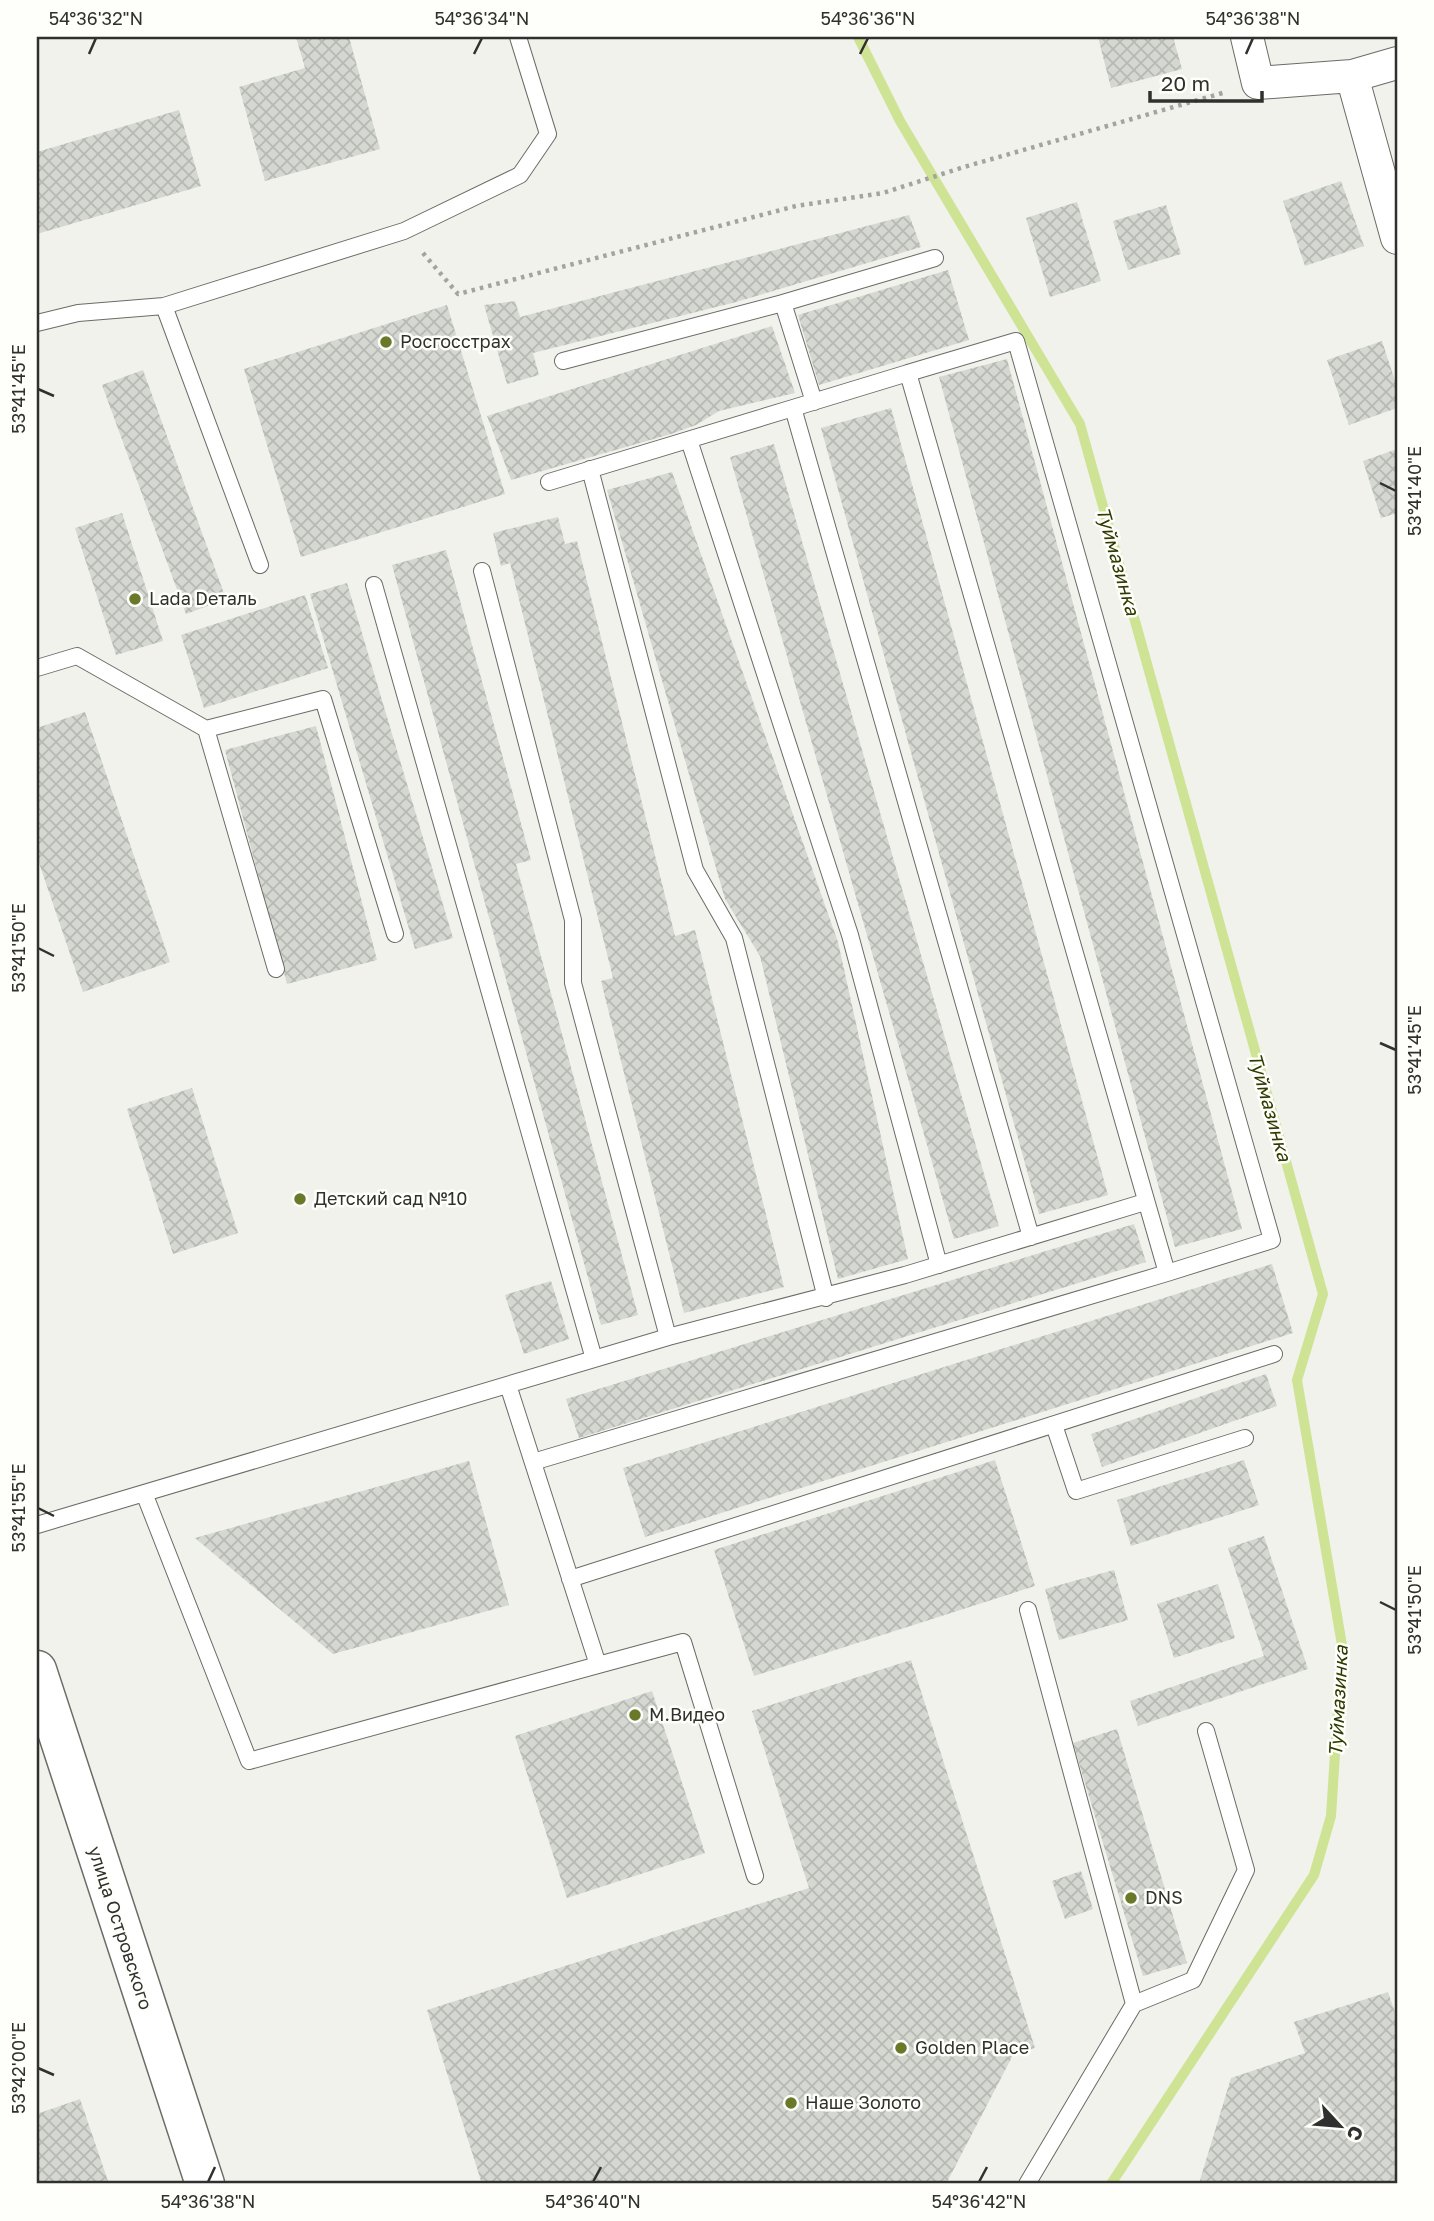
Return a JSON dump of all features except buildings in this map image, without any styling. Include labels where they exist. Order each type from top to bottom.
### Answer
[{"type":"main road","name":"улица Островского","points":[[37,1670],[205,2184]]},
{"type":"street","points":[[1247,37],[1258,83],[1352,76],[1397,63]]},
{"type":"street","points":[[1352,76],[1397,238]]},
{"type":"lane","points":[[37,323],[78,313],[164,306],[404,231],[520,175],[548,134],[518,37]]},
{"type":"lane","points":[[563,361],[783,303],[935,258]]},
{"type":"lane","points":[[783,303],[814,402]]},
{"type":"lane","points":[[164,306],[260,565]]},
{"type":"lane","points":[[533,1462],[1272,1240],[1016,341],[549,482]]},
{"type":"lane","points":[[908,373],[1167,1273]]},
{"type":"lane","points":[[793,408],[1031,1237]]},
{"type":"lane","points":[[689,440],[850,934],[939,1265]]},
{"type":"lane","points":[[590,469],[695,870],[734,938],[826,1297]]},
{"type":"lane","points":[[482,571],[573,920],[573,984],[668,1337]]},
{"type":"lane","points":[[374,585],[594,1359]]},
{"type":"lane","points":[[37,668],[76,656],[206,729],[323,699],[395,934]]},
{"type":"lane","points":[[206,729],[276,969]]},
{"type":"lane","points":[[37,1525],[668,1337],[826,1297],[1145,1202]]},
{"type":"lane","points":[[570,1579],[1274,1354]]},
{"type":"lane","points":[[508,1385],[598,1665]]},
{"type":"lane","points":[[1054,1425],[1076,1491],[1245,1438]]},
{"type":"lane","points":[[144,1493],[249,1761],[683,1642],[755,1876]]},
{"type":"lane","points":[[1028,1609],[1134,2004]]},
{"type":"lane","points":[[1027,2184],[1134,2004],[1193,1980],[1246,1870],[1206,1731]]},
{"type":"path","points":[[404,231],[458,294],[796,206],[883,193],[964,167],[1258,83]]},
{"type":"waterway","name":"Туймазинка","points":[[858,37],[900,121],[1080,424],[1323,1294],[1297,1380],[1342,1645],[1331,1816],[1314,1875],[1111,2184]]},
{"type":"place","name":"Росгосстрах","points":[[386,342]]},
{"type":"place","name":"Lada Dеталь","points":[[135,599]]},
{"type":"place","name":"Детский сад №10","points":[[300,1199]]},
{"type":"place","name":"М.Видео","points":[[635,1715]]},
{"type":"place","name":"DNS","points":[[1131,1898]]},
{"type":"place","name":"Golden Place","points":[[901,2048]]},
{"type":"place","name":"Наше Золото","points":[[791,2103]]}]
